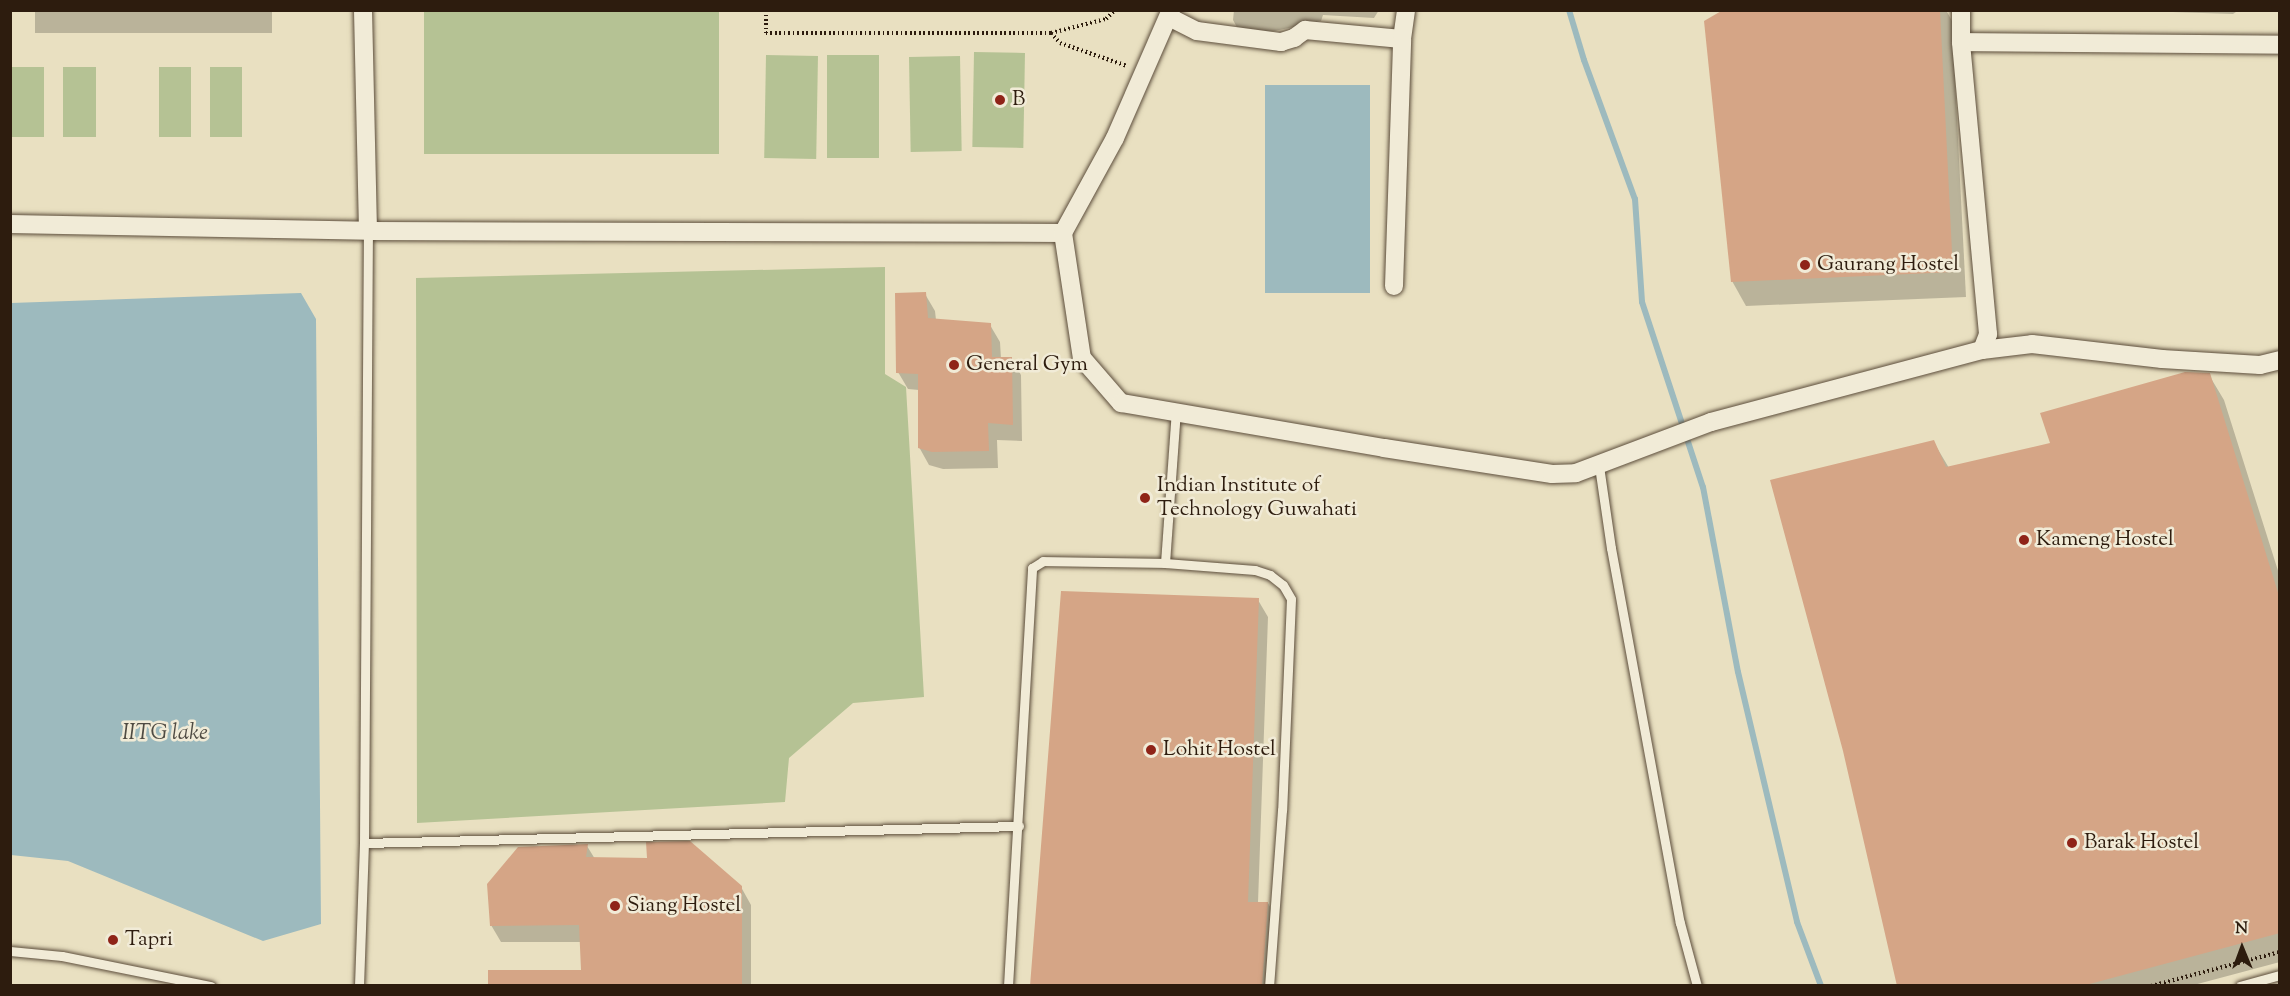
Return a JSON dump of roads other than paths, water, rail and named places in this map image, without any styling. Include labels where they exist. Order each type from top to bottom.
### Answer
[{"type":"street","points":[[363,10],[368,231]]},
{"type":"street","points":[[1394,286],[1402,39],[1406,10]]},
{"type":"street","points":[[1961,10],[1961,42],[1988,334],[1982,350]]},
{"type":"street","points":[[1402,39],[1305,30],[1294,38],[1281,42],[1197,31],[1170,14],[1116,138],[1063,233],[1082,358],[1121,403],[1176,410],[1384,448],[1552,474],[1576,473],[1599,466],[1641,447],[1711,422],[1982,350],[2032,344],[2162,359],[2260,365],[2280,360]]},
{"type":"street","points":[[1961,42],[2280,45]]},
{"type":"street","points":[[10,224],[368,231],[1063,233]]},
{"type":"lane","points":[[359,986],[364,843],[368,231]]},
{"type":"lane","points":[[1165,563],[1176,410]]},
{"type":"lane","points":[[1599,466],[1611,548],[1680,923],[1697,986]]},
{"type":"lane","points":[[1008,986],[1019,826],[1032,568],[1043,561],[1165,563],[1255,570],[1270,575],[1283,585],[1291,599],[1281,810],[1269,986]]},
{"type":"lane","points":[[364,843],[1019,826]]},
{"type":"lane","points":[[10,951],[62,956],[211,986]]},
{"type":"lane","points":[[2240,986],[2280,975]]},
{"type":"water","points":[[1265,85],[1370,85],[1370,293],[1265,293]]},
{"type":"water","name":"IITG lake","points":[[301,293],[316,319],[321,924],[263,941],[68,861],[11,855],[11,303]]},
{"type":"waterway","points":[[1569,10],[1584,60],[1635,199],[1642,302],[1703,487],[1738,672],[1797,922],[1821,986]]},
{"type":"place","name":"B","points":[[1000,100]]},
{"type":"place","name":"Gaurang Hostel","points":[[1805,265]]},
{"type":"place","name":"General Gym","points":[[954,365]]},
{"type":"place","name":"Indian Institute of Technology Guwahati","points":[[1145,498]]},
{"type":"place","name":"Kameng Hostel","points":[[2024,540]]},
{"type":"place","name":"Lohit Hostel","points":[[1151,750]]},
{"type":"place","name":"Barak Hostel","points":[[2072,843]]},
{"type":"place","name":"Siang Hostel","points":[[615,906]]},
{"type":"place","name":"Tapri","points":[[113,940]]}]
